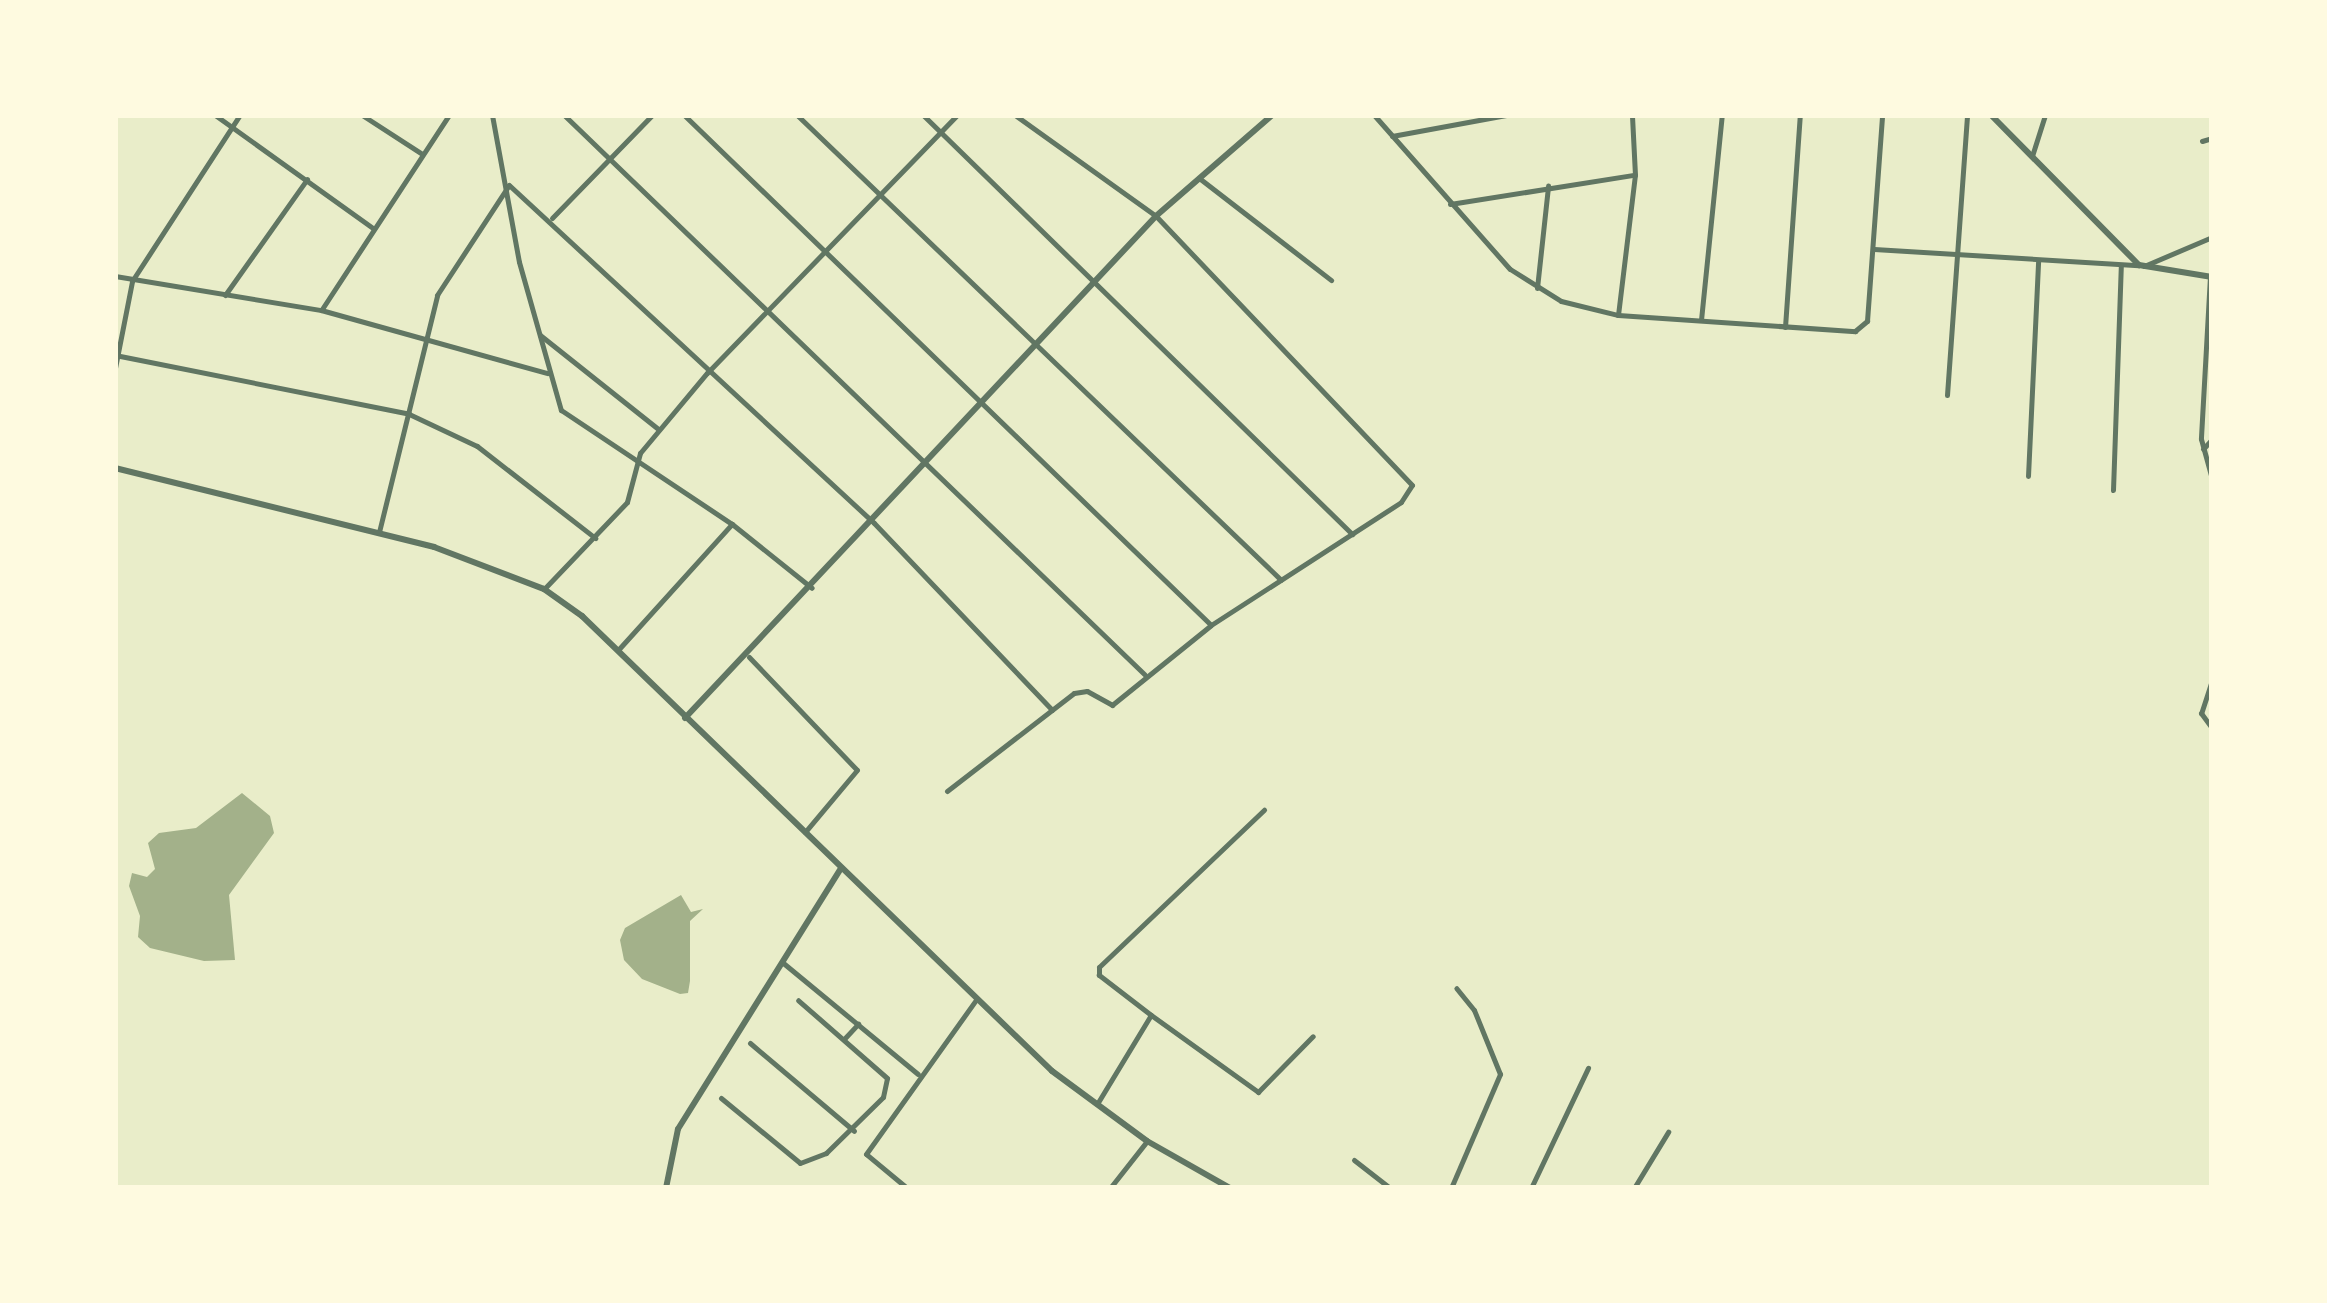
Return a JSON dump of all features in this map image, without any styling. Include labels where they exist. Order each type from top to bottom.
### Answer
[{"type":"street","points":[[215,115],[373,228]]},
{"type":"street","points":[[115,368],[132,281],[240,115]]},
{"type":"street","points":[[362,115],[422,154]]},
{"type":"street","points":[[321,310],[449,115]]},
{"type":"street","points":[[492,115],[509,185],[519,262],[547,373],[562,410],[582,428],[732,524],[812,588]]},
{"type":"street","points":[[564,115],[607,161],[768,309],[1144,674]]},
{"type":"street","points":[[552,218],[652,115]]},
{"type":"street","points":[[684,115],[1211,625]]},
{"type":"street","points":[[797,115],[884,194],[1281,580]]},
{"type":"street","points":[[923,115],[1352,534]]},
{"type":"street","points":[[544,589],[627,502],[641,464],[640,452],[707,373],[958,115]]},
{"type":"street","points":[[948,791],[1082,690],[1112,705],[1144,674],[1211,625],[1401,502],[1412,485],[1407,474],[1156,216],[1015,115]]},
{"type":"street","points":[[685,718],[749,657],[1041,346],[1156,216],[1272,115]]},
{"type":"street","points":[[1374,115],[1450,204],[1537,290],[1618,316],[1855,331],[1867,321],[1882,115]]},
{"type":"street","points":[[1392,136],[1506,115]]},
{"type":"street","points":[[1618,316],[1635,175],[1632,115]]},
{"type":"street","points":[[1701,320],[1722,115]]},
{"type":"street","points":[[1785,327],[1800,115]]},
{"type":"street","points":[[1947,395],[1953,252],[1967,115]]},
{"type":"street","points":[[1991,115],[2142,266]]},
{"type":"street","points":[[2032,156],[2045,115]]},
{"type":"street","points":[[2202,142],[2212,138]]},
{"type":"street","points":[[1450,204],[1635,175]]},
{"type":"street","points":[[1199,178],[1332,280]]},
{"type":"street","points":[[224,297],[307,179]]},
{"type":"street","points":[[509,185],[552,218],[707,373],[874,523],[1052,710]]},
{"type":"street","points":[[379,532],[442,284],[509,185]]},
{"type":"street","points":[[1537,290],[1548,186]]},
{"type":"street","points":[[2142,266],[2212,237]]},
{"type":"street","points":[[1874,248],[2142,266],[2211,276],[2202,448],[2212,479]]},
{"type":"street","points":[[2028,476],[2038,260]]},
{"type":"street","points":[[2112,490],[2122,265]]},
{"type":"street","points":[[115,276],[321,310],[547,373]]},
{"type":"street","points":[[540,335],[658,430]]},
{"type":"street","points":[[116,355],[410,414],[476,446],[594,538]]},
{"type":"street","points":[[2202,448],[2212,439]]},
{"type":"street","points":[[115,468],[477,559],[544,589],[618,650],[976,1000],[1097,1104],[1148,1142],[1230,1188]]},
{"type":"street","points":[[618,650],[732,524]]},
{"type":"street","points":[[749,657],[857,770],[805,832]]},
{"type":"street","points":[[2212,680],[2201,713],[2212,728]]},
{"type":"street","points":[[1264,810],[1101,965],[1098,974],[1255,1091],[1313,1036]]},
{"type":"street","points":[[666,1188],[678,1130],[841,868]]},
{"type":"street","points":[[782,962],[918,1074]]},
{"type":"street","points":[[1452,1188],[1500,1074],[1474,1010],[1456,988]]},
{"type":"street","points":[[722,1098],[800,1163],[854,1130],[889,1084],[798,1000]]},
{"type":"street","points":[[907,1188],[866,1154],[918,1074],[976,1000]]},
{"type":"street","points":[[1097,1104],[1151,1014]]},
{"type":"street","points":[[844,1040],[858,1024]]},
{"type":"street","points":[[750,1043],[854,1130]]},
{"type":"street","points":[[1531,1188],[1588,1068]]},
{"type":"street","points":[[1634,1188],[1668,1132]]},
{"type":"street","points":[[1110,1188],[1148,1142]]},
{"type":"street","points":[[1354,1160],[1390,1188]]},
{"type":"shaded area","points":[[242,793],[270,816],[274,833],[229,895],[235,960],[204,961],[150,948],[138,937],[140,916],[129,886],[132,873],[147,877],[155,869],[148,843],[159,833],[196,828]]},
{"type":"shaded area","points":[[681,895],[691,912],[703,909],[690,921],[690,981],[688,993],[680,994],[642,979],[624,960],[620,940],[625,928]]}]
